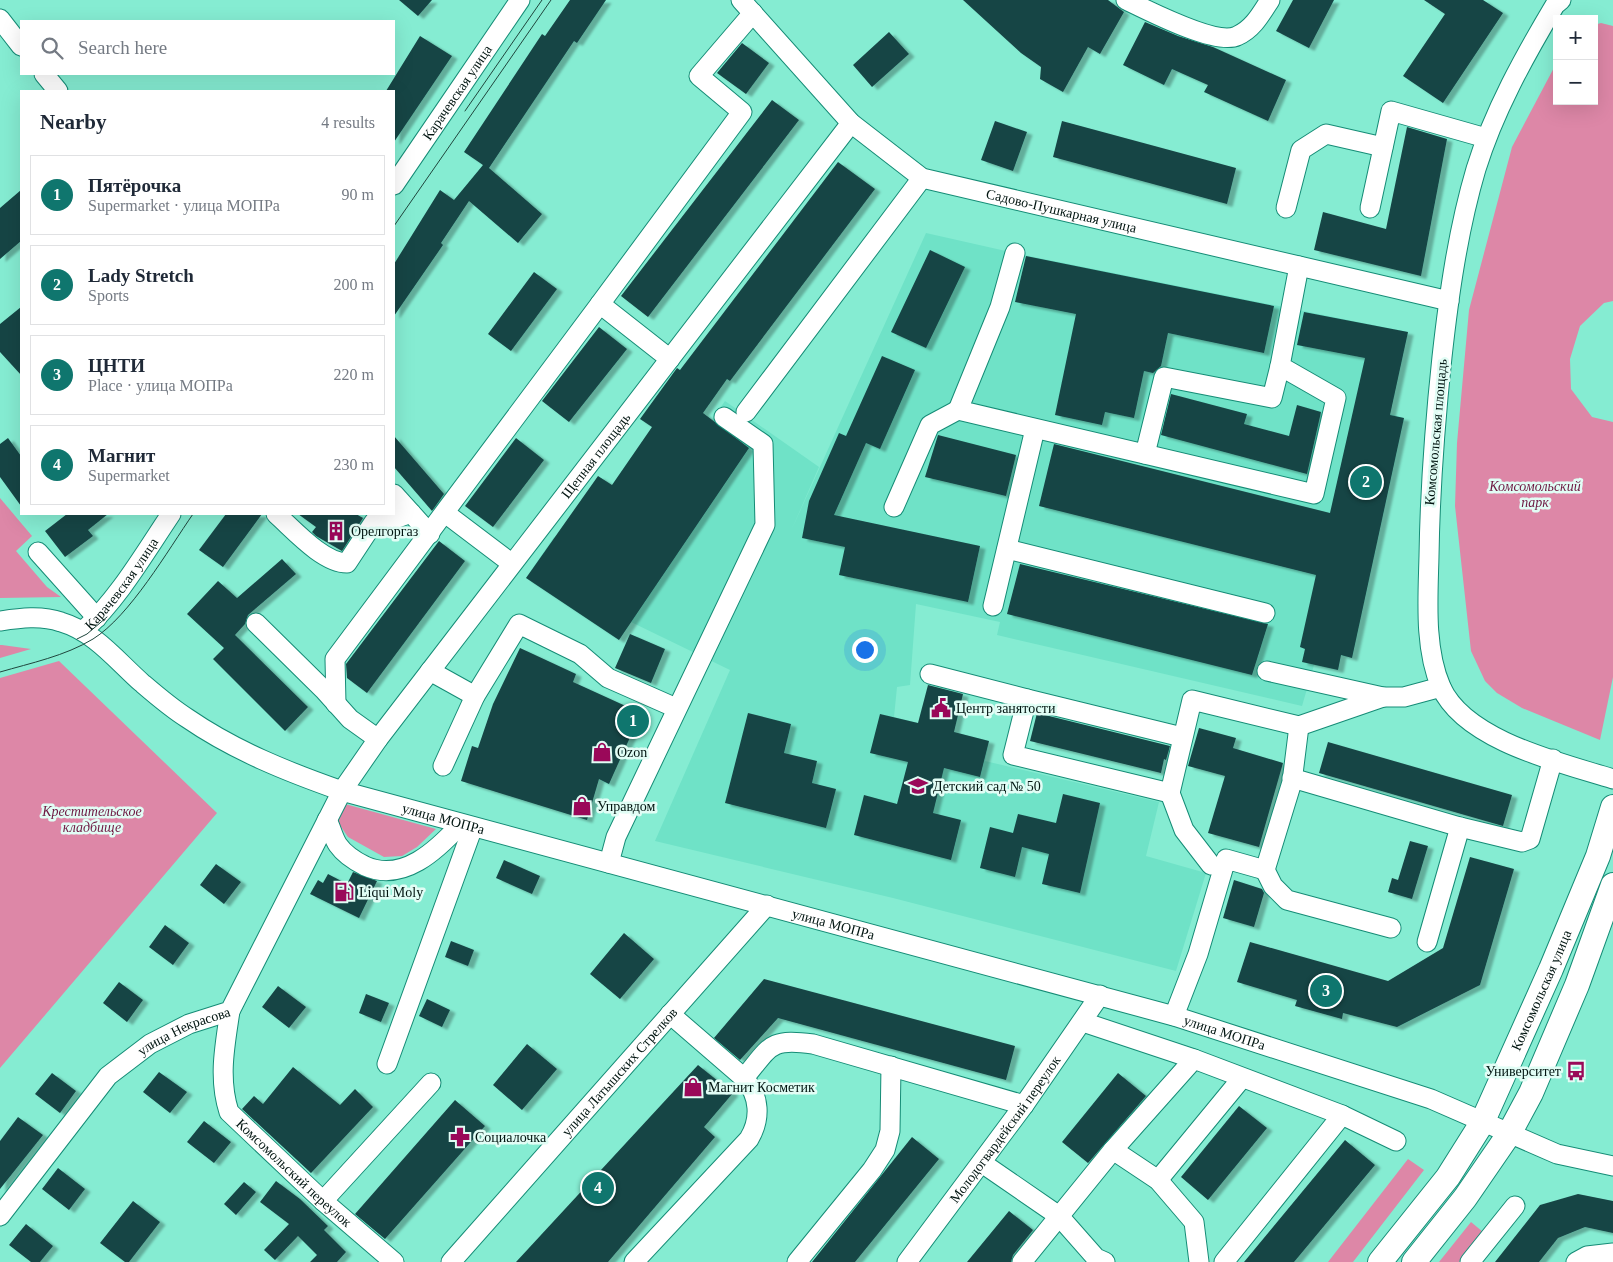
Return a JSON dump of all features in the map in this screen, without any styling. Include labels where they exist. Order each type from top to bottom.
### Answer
[{"type":"main road","name":"Комсомольская улица","points":[[1380,1262],[1448,1178],[1482,1123],[1580,900],[1598,856],[1613,807]]},
{"type":"main road","name":"Комсомольская улица","points":[[1414,1262],[1465,1198],[1509,1134],[1531,1093],[1574,994],[1613,885]]},
{"type":"street","name":"Карачевская улица","points":[[395,184],[520,0]]},
{"type":"street","points":[[1126,0],[1213,37],[1236,37],[1257,22],[1270,0]]},
{"type":"street","name":"Комсомольская площадь","points":[[1562,0],[1555,5],[1526,53],[1486,138],[1476,170],[1455,262],[1433,446],[1428,593],[1431,654],[1441,688],[1456,708],[1482,730],[1553,760],[1613,779]]},
{"type":"street","points":[[336,704],[334,659],[430,534],[742,112],[699,76],[747,6]]},
{"type":"street","name":"Садово-Пушкарная улица","points":[[747,6],[851,123],[922,178],[1449,301]]},
{"type":"street","points":[[0,19],[20,45]]},
{"type":"street","points":[[45,75],[57,90]]},
{"type":"street","points":[[1370,208],[1391,111],[1486,138]]},
{"type":"street","name":"Щепная площадь","points":[[342,791],[378,739],[511,563],[851,123]]},
{"type":"street","points":[[1286,208],[1301,150],[1326,134],[1383,147]]},
{"type":"street","points":[[746,412],[922,178]]},
{"type":"street","points":[[958,410],[1000,307],[1015,253]]},
{"type":"street","points":[[1145,454],[1164,377],[1272,398],[1280,366],[1298,266]]},
{"type":"street","points":[[600,304],[670,359]]},
{"type":"street","points":[[894,507],[930,424],[958,410],[1314,494],[1336,398],[1280,366]]},
{"type":"street","points":[[608,862],[616,837],[676,708],[765,525],[763,444],[724,417]]},
{"type":"street","points":[[993,606],[1035,429]]},
{"type":"street","points":[[395,495],[430,534]]},
{"type":"street","points":[[277,515],[337,563],[348,563],[374,522],[389,521],[411,513]]},
{"type":"street","points":[[445,513],[511,563]]},
{"type":"street","name":"Карачевская улица","points":[[0,620],[26,617],[43,618],[59,621],[83,631],[97,618],[126,581],[170,515]]},
{"type":"street","points":[[1007,549],[1264,614]]},
{"type":"street","points":[[38,552],[97,618]]},
{"type":"street","points":[[256,623],[350,719],[378,739]]},
{"type":"street","points":[[443,766],[475,696],[520,624],[580,654],[608,678],[676,708]]},
{"type":"street","name":"улица МОПРа","points":[[83,631],[186,718],[234,747],[286,771],[342,791],[1174,1016],[1431,1099],[1482,1123],[1557,1154],[1613,1166]]},
{"type":"street","points":[[430,671],[475,696]]},
{"type":"street","points":[[1267,671],[1383,697],[1404,697],[1441,688]]},
{"type":"street","points":[[930,674],[1182,736]]},
{"type":"street","points":[[1211,865],[1184,830],[1170,792],[1192,700],[1299,726],[1383,697]]},
{"type":"street","points":[[1027,698],[1013,755],[1170,792]]},
{"type":"street","points":[[1299,726],[1292,778],[1265,870],[1273,886],[1287,900],[1391,928]]},
{"type":"street","points":[[1292,778],[1460,827],[1522,842],[1530,839],[1553,760]]},
{"type":"street","name":"улица Некрасова","points":[[0,1216],[108,1076],[150,1044],[189,1024],[230,1010],[342,791]]},
{"type":"street","points":[[327,820],[338,844],[352,860],[378,871],[395,871],[418,862],[467,825]]},
{"type":"street","points":[[387,1064],[467,825]]},
{"type":"street","points":[[1427,942],[1460,827]]},
{"type":"street","points":[[1174,1016],[1198,954],[1226,859],[1265,870]]},
{"type":"street","name":"улица Латышских Стрелков","points":[[451,1262],[767,905]]},
{"type":"street","name":"Молодогвардейский переулок","points":[[907,1262],[1024,1106],[1100,995]]},
{"type":"street","name":"Комсомольский переулок","points":[[230,1010],[222,1073],[223,1094],[229,1112],[323,1201],[394,1262]]},
{"type":"street","points":[[634,1262],[749,1139],[754,1130],[758,1109],[751,1086],[744,1078],[670,1014]]},
{"type":"street","points":[[1083,1022],[1194,1059],[1342,1115],[1396,1141]]},
{"type":"street","points":[[744,1078],[774,1044],[791,1041],[813,1044],[1024,1106]]},
{"type":"street","points":[[1022,1262],[1113,1150],[1194,1059]]},
{"type":"street","points":[[797,1262],[872,1170],[885,1150],[890,1136],[892,1115],[891,1066]]},
{"type":"street","points":[[1158,1180],[1242,1078]]},
{"type":"street","points":[[323,1201],[432,1083]]},
{"type":"street","points":[[1224,1262],[1342,1115]]},
{"type":"street","points":[[1113,1150],[1158,1180],[1194,1222],[1199,1262]]},
{"type":"street","points":[[982,1163],[1058,1216],[1098,1261]]},
{"type":"street","points":[[1470,1262],[1515,1206]]},
{"type":"street","points":[[1576,1262],[1587,1256],[1613,1252]]},
{"type":"shaded area","points":[[926,233],[1024,255],[1408,332],[1390,414],[1404,418],[1352,658],[1341,655],[1338,670],[1314,665],[1302,706],[997,635],[1000,622],[916,604],[910,685],[897,687],[894,717],[989,741],[985,761],[1159,802],[1146,856],[1206,873],[1176,971],[893,898],[655,841],[730,670],[631,622],[619,640],[526,578],[554,537],[607,573],[725,401],[819,467],[791,531]]},
{"type":"green space","name":"Комсомольский парк","points":[[1598,24],[1613,26],[1613,301],[1604,303],[1580,326],[1570,359],[1571,389],[1592,417],[1613,422],[1613,677],[1600,740],[1522,708],[1497,693],[1485,681],[1471,651],[1455,506],[1457,443],[1469,310],[1512,147],[1553,70],[1553,105],[1598,105]]},
{"type":"green space","points":[[0,498],[32,536],[16,551],[47,587],[61,597],[0,598]]},
{"type":"green space","points":[[0,645],[2,645],[31,649],[0,658]]},
{"type":"green space","name":"Крестительское кладбище","points":[[59,661],[217,813],[0,1068],[0,678]]},
{"type":"green space","points":[[345,804],[436,829],[417,847],[402,856],[384,857],[348,837],[337,821]]},
{"type":"green space","points":[[1408,1159],[1424,1170],[1353,1262],[1328,1262]]},
{"type":"green space","points":[[1471,1222],[1483,1232],[1459,1262],[1439,1262]]},
{"type":"building","points":[[399,0],[432,0],[418,16]]},
{"type":"building","points":[[570,0],[606,0],[577,43],[574,41],[489,168],[542,214],[518,243],[469,201],[441,243],[443,245],[395,315],[395,262],[440,190],[454,200],[483,165],[464,152],[542,34],[545,36]]},
{"type":"building","points":[[963,0],[1108,0],[1124,12],[1100,54],[1088,47],[1063,92],[1040,79],[1041,67],[1021,53]]},
{"type":"building","points":[[1293,0],[1334,0],[1309,48],[1276,31]]},
{"type":"building","points":[[1424,0],[1483,0],[1503,13],[1443,103],[1403,76],[1445,14]]},
{"type":"building","points":[[1145,22],[1178,36],[1213,47],[1286,80],[1268,121],[1204,92],[1208,85],[1172,69],[1164,85],[1123,65]]},
{"type":"building","points":[[889,32],[909,54],[872,87],[853,65]]},
{"type":"building","points":[[420,36],[452,56],[395,141],[395,90],[387,90]]},
{"type":"building","points":[[742,43],[769,63],[746,94],[717,73]]},
{"type":"building","points":[[772,100],[799,120],[648,317],[621,296]]},
{"type":"building","points":[[995,121],[1027,132],[1013,171],[981,160]]},
{"type":"building","points":[[1062,121],[1236,168],[1227,204],[1053,157]]},
{"type":"building","points":[[1407,127],[1447,139],[1421,276],[1314,250],[1323,212],[1386,229]]},
{"type":"building","points":[[838,162],[875,189],[730,381],[727,379],[703,413],[749,448],[619,640],[526,578],[598,476],[612,485],[652,427],[640,419],[677,368],[680,370]]},
{"type":"building","points":[[20,191],[20,242],[0,259],[0,208]]},
{"type":"building","points":[[930,250],[965,267],[926,348],[891,332]]},
{"type":"building","points":[[1026,256],[1274,306],[1264,353],[1168,333],[1161,366],[1153,373],[1144,371],[1134,418],[1105,412],[1102,425],[1055,415],[1076,314],[1015,302]]},
{"type":"building","points":[[534,272],[557,289],[511,351],[488,334]]},
{"type":"building","points":[[20,308],[20,374],[0,352],[0,324]]},
{"type":"building","points":[[1304,312],[1408,332],[1390,415],[1404,418],[1352,658],[1341,655],[1338,670],[1302,662],[1305,649],[1300,647],[1316,575],[1039,506],[1054,444],[1330,513],[1365,358],[1297,345]]},
{"type":"building","points":[[599,327],[627,349],[569,422],[542,401]]},
{"type":"building","points":[[882,356],[915,370],[880,449],[866,443],[834,515],[980,546],[968,602],[839,575],[845,547],[802,538],[809,501],[839,433],[846,436]]},
{"type":"building","points":[[1171,394],[1247,414],[1244,424],[1289,436],[1297,405],[1321,412],[1307,474],[1161,435]]},
{"type":"building","points":[[938,435],[1016,455],[1006,496],[925,477]]},
{"type":"building","points":[[395,437],[444,494],[432,511],[395,468]]},
{"type":"building","points":[[8,438],[20,455],[20,505],[0,477],[0,444]]},
{"type":"building","points":[[516,438],[544,460],[493,527],[465,506]]},
{"type":"building","points":[[66,515],[107,515],[88,530],[93,536],[65,557],[45,531]]},
{"type":"building","points":[[225,515],[261,515],[223,567],[199,550]]},
{"type":"building","name":"Орелгоргаз","points":[[299,515],[358,515],[363,518],[342,551],[316,536],[312,532],[316,527]]},
{"type":"building","points":[[439,541],[465,561],[367,693],[347,678],[346,664]]},
{"type":"building","points":[[282,559],[296,574],[248,615],[245,624],[235,635],[308,707],[285,731],[213,659],[224,648],[187,614],[218,581],[237,598]]},
{"type":"building","points":[[1020,564],[1268,624],[1252,675],[1007,614]]},
{"type":"building","points":[[630,634],[665,649],[651,683],[615,668]]},
{"type":"building","points":[[520,648],[576,674],[573,682],[641,713],[609,784],[599,779],[587,820],[461,781],[472,746],[478,748],[493,704]]},
{"type":"building","points":[[928,685],[963,694],[954,732],[989,741],[980,777],[944,768],[933,813],[961,820],[951,860],[854,835],[864,795],[897,804],[908,762],[870,753],[880,714],[918,723]]},
{"type":"building","points":[[748,713],[791,724],[784,753],[817,761],[812,783],[836,789],[826,828],[725,803]]},
{"type":"building","points":[[1037,713],[1170,746],[1166,760],[1164,759],[1161,773],[1030,741]]},
{"type":"building","points":[[1199,728],[1236,738],[1233,748],[1283,763],[1259,847],[1208,833],[1225,776],[1188,766]]},
{"type":"building","points":[[1328,742],[1512,795],[1503,826],[1319,773]]},
{"type":"building","points":[[1063,794],[1100,803],[1080,893],[1042,884],[1049,854],[1022,847],[1015,877],[980,868],[990,827],[1013,833],[1018,814],[1056,823]]},
{"type":"building","points":[[1410,841],[1428,846],[1412,899],[1388,892],[1392,878],[1398,880]]},
{"type":"building","points":[[1470,857],[1514,869],[1480,985],[1397,1027],[1343,1013],[1342,1019],[1295,1006],[1297,1000],[1237,982],[1250,942],[1388,981],[1443,948]]},
{"type":"building","points":[[504,860],[540,876],[532,894],[496,878]]},
{"type":"building","points":[[216,864],[241,882],[224,904],[200,885]]},
{"type":"building","points":[[353,872],[377,881],[359,918],[310,894],[318,880],[323,883],[328,874],[347,884]]},
{"type":"building","points":[[1234,880],[1262,889],[1264,893],[1254,927],[1223,918]]},
{"type":"building","points":[[165,925],[189,943],[173,965],[149,947]]},
{"type":"building","points":[[624,933],[654,959],[620,999],[590,974]]},
{"type":"building","points":[[451,941],[474,950],[468,966],[445,957]]},
{"type":"building","points":[[764,979],[1015,1046],[1006,1080],[778,1018],[740,1060],[714,1038]]},
{"type":"building","points":[[119,982],[143,1000],[127,1022],[103,1003]]},
{"type":"building","points":[[278,986],[306,1007],[289,1028],[262,1007]]},
{"type":"building","points":[[366,994],[389,1003],[381,1022],[359,1013]]},
{"type":"building","points":[[427,999],[450,1010],[442,1027],[419,1016]]},
{"type":"building","points":[[527,1044],[557,1069],[522,1110],[493,1085]]},
{"type":"building","points":[[698,1065],[733,1093],[704,1127],[715,1137],[608,1262],[516,1262]]},
{"type":"building","points":[[293,1067],[340,1105],[355,1089],[373,1107],[311,1173],[242,1109],[254,1096],[263,1104]]},
{"type":"building","points":[[159,1072],[187,1092],[170,1113],[143,1092]]},
{"type":"building","points":[[52,1073],[76,1091],[60,1113],[35,1094]]},
{"type":"building","points":[[1118,1073],[1146,1096],[1088,1163],[1062,1142]]},
{"type":"building","points":[[455,1100],[485,1126],[385,1239],[355,1214]]},
{"type":"building","points":[[1239,1106],[1267,1128],[1208,1200],[1181,1177]]},
{"type":"building","points":[[18,1117],[43,1135],[0,1189],[0,1141]]},
{"type":"building","points":[[204,1121],[231,1142],[214,1163],[187,1142]]},
{"type":"building","points":[[912,1137],[939,1159],[855,1262],[812,1262]]},
{"type":"building","points":[[1345,1140],[1375,1165],[1294,1262],[1244,1262]]},
{"type":"building","points":[[58,1168],[85,1189],[69,1210],[42,1189]]},
{"type":"building","points":[[276,1181],[300,1199],[328,1226],[324,1230],[346,1252],[337,1262],[310,1262],[317,1255],[298,1236],[275,1260],[264,1250],[289,1224],[260,1202]]},
{"type":"building","points":[[244,1182],[256,1192],[236,1215],[224,1204]]},
{"type":"building","points":[[1578,1194],[1613,1201],[1613,1233],[1585,1227],[1558,1238],[1539,1262],[1495,1262],[1540,1205]]},
{"type":"building","points":[[133,1201],[160,1222],[129,1262],[125,1262],[100,1243]]},
{"type":"building","points":[[1009,1211],[1033,1230],[1013,1255],[1011,1262],[967,1262]]},
{"type":"building","points":[[26,1224],[53,1246],[40,1262],[31,1262],[9,1245]]},
{"type":"tram line","points":[[465,111],[542,0]]},
{"type":"tram line","points":[[395,225],[551,0]]},
{"type":"tram line","points":[[0,672],[71,650],[93,639],[107,629],[121,615],[148,581],[192,515]]},
{"type":"tram line","points":[[77,639],[87,634],[107,617]]},
{"type":"place","name":"Lady Stretch","points":[[1366,482]]},
{"type":"place","name":"Орелгоргаз","points":[[336,531]]},
{"type":"place","name":"Центр занятости","points":[[941,708]]},
{"type":"place","name":"Пятёрочка","points":[[633,721]]},
{"type":"place","name":"Ozon","points":[[602,752]]},
{"type":"place","name":"Детский сад № 50","points":[[918,786]]},
{"type":"place","name":"Управдом","points":[[582,806]]},
{"type":"place","name":"Liqui Moly","points":[[344,892]]},
{"type":"place","name":"ЦНТИ","points":[[1326,991]]},
{"type":"place","name":"Университет","points":[[1576,1071]]},
{"type":"place","name":"Магнит Косметик","points":[[693,1087]]},
{"type":"place","name":"Социалочка","points":[[460,1137]]},
{"type":"place","name":"Магнит","points":[[598,1188]]}]
